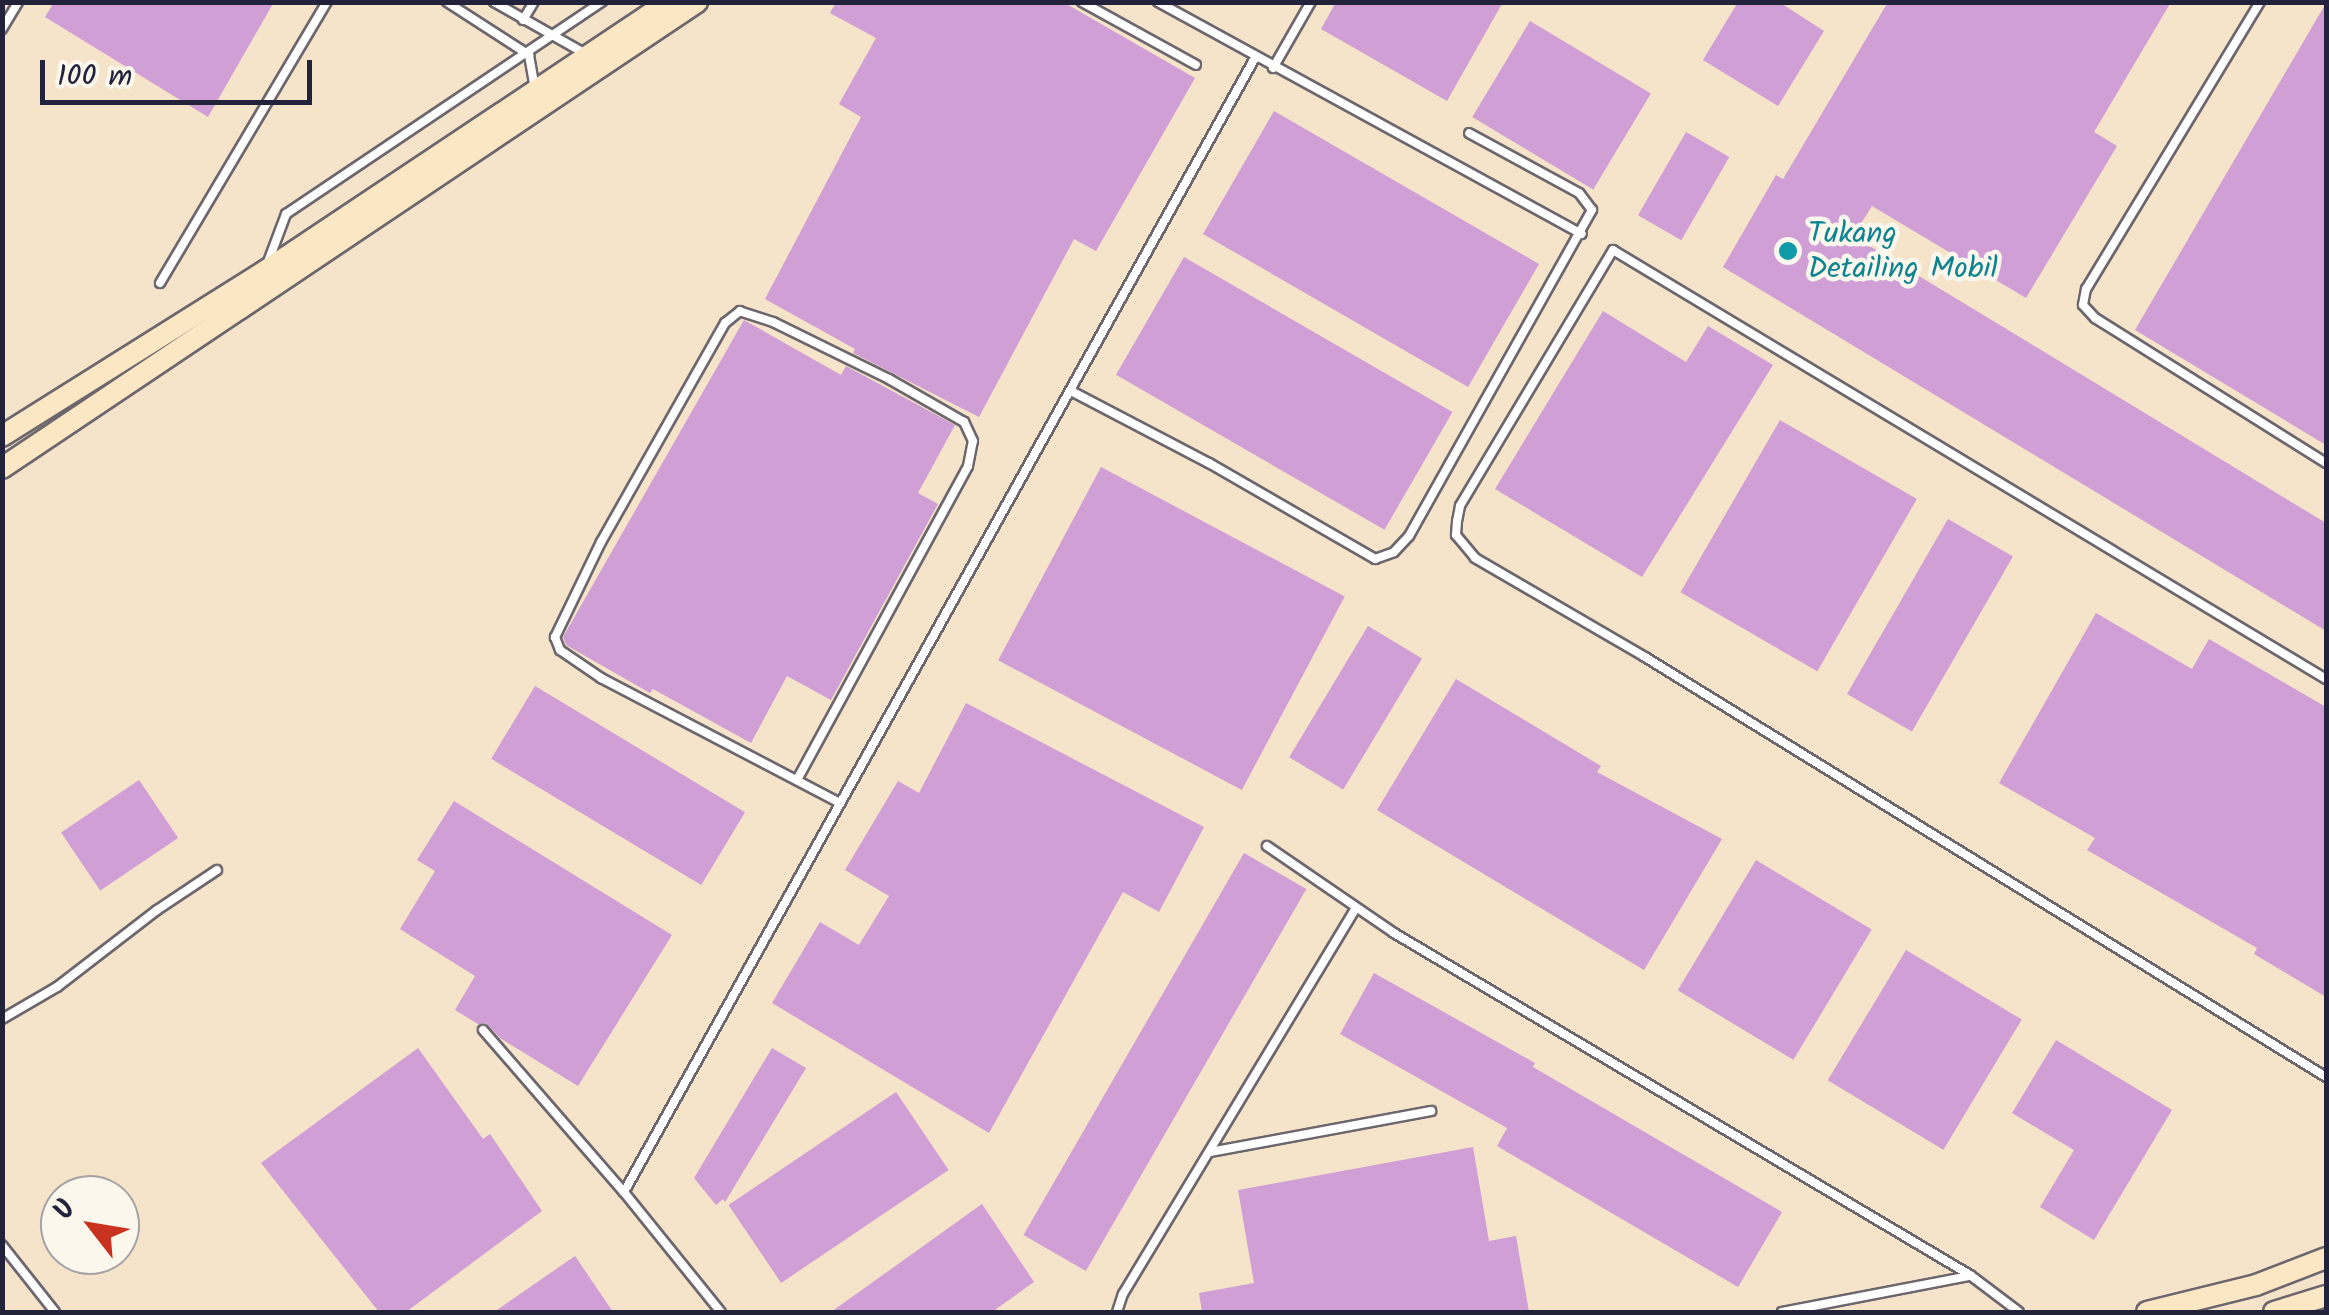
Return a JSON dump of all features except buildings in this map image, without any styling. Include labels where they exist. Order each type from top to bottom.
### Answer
[{"type":"main road","points":[[595,61],[670,2]]},
{"type":"main road","points":[[2,468],[595,61],[697,2]]},
{"type":"main road","points":[[2,436],[537,100]]},
{"type":"main road","points":[[2146,1312],[2256,1286],[2326,1258]]},
{"type":"main road","points":[[2274,1312],[2320,1303]]},
{"type":"lane","points":[[2,30],[18,2]]},
{"type":"lane","points":[[160,283],[327,2]]},
{"type":"lane","points":[[448,2],[529,56],[537,100]]},
{"type":"lane","points":[[494,2],[595,61]]},
{"type":"lane","points":[[523,20],[534,2]]},
{"type":"lane","points":[[265,271],[286,214],[529,56],[602,2]]},
{"type":"lane","points":[[1082,2],[1196,65]]},
{"type":"lane","points":[[1158,2],[1582,234]]},
{"type":"lane","points":[[1273,68],[1311,2]]},
{"type":"lane","points":[[2260,2],[2086,289],[2084,305],[2095,318],[2326,464]]},
{"type":"lane","points":[[624,1192],[1255,58]]},
{"type":"lane","points":[[1071,391],[1209,463],[1375,559],[1394,552],[1410,536],[1592,210],[1585,197],[1469,132]]},
{"type":"lane","points":[[2326,679],[1613,250],[1460,506],[1457,521],[1456,534],[1475,558],[1645,657],[2326,1077]]},
{"type":"lane","points":[[798,778],[968,466],[973,441],[964,422],[889,380],[773,322],[740,311],[725,323],[601,542],[555,637],[560,650],[601,678],[840,802]]},
{"type":"lane","points":[[1267,846],[1356,908],[1970,1276],[2019,1312]]},
{"type":"lane","points":[[2,1019],[57,988],[157,910],[218,870]]},
{"type":"lane","points":[[1117,1312],[1123,1294],[1356,908]]},
{"type":"lane","points":[[484,1030],[721,1312]]},
{"type":"lane","points":[[1210,1152],[1430,1111]]},
{"type":"lane","points":[[2,1246],[54,1312]]},
{"type":"lane","points":[[1782,1312],[1970,1276]]},
{"type":"place","name":"Tukang Detailing Mobil","points":[[1788,251]]}]
